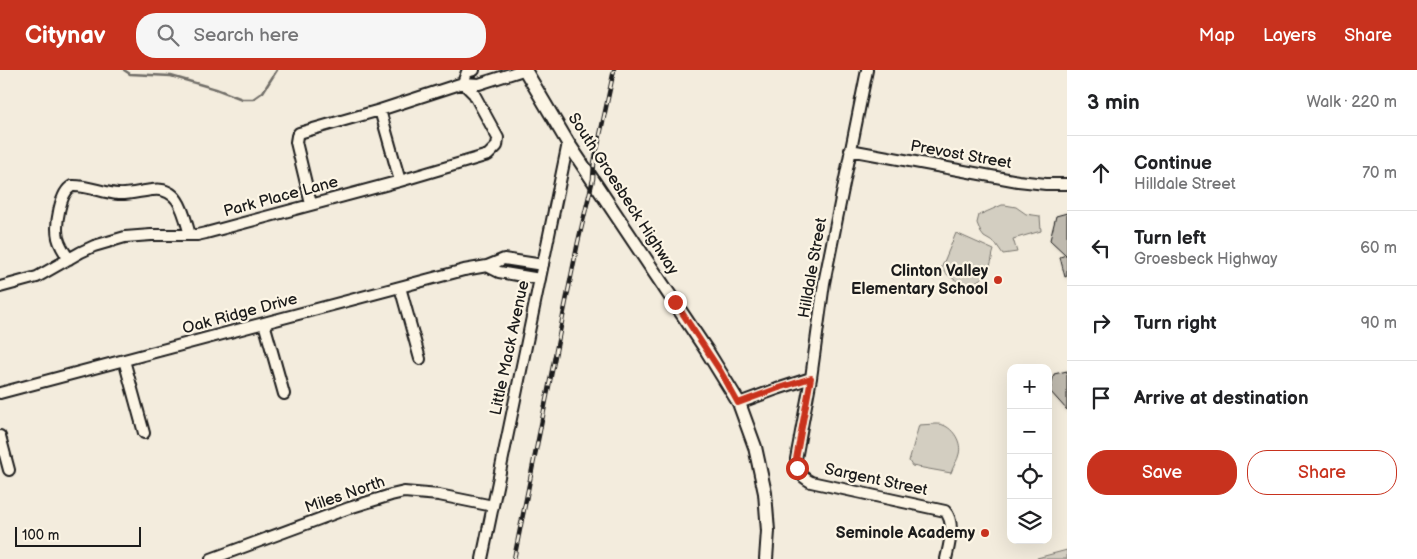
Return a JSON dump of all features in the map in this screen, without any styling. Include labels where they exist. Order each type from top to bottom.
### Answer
[{"type":"main road","name":"South Groesbeck Highway","points":[[524,70],[568,142],[707,351],[738,403],[755,447],[765,493],[768,531],[766,559]]},
{"type":"street","points":[[463,83],[467,72],[474,70]]},
{"type":"street","points":[[312,204],[296,142],[297,136],[302,131],[380,110],[463,83],[479,84],[524,70]]},
{"type":"street","name":"Hilldale Street","points":[[798,472],[796,459],[811,378],[824,283],[867,70]]},
{"type":"street","name":"Park Place Lane","points":[[0,287],[37,277],[94,246],[125,237],[206,233],[400,181],[488,155],[497,146],[498,138],[474,94],[463,83]]},
{"type":"street","points":[[380,110],[400,181]]},
{"type":"street","name":"Little Mack Avenue","points":[[482,559],[568,142]]},
{"type":"street","name":"Prevost Street","points":[[850,150],[1018,181],[1067,184]]},
{"type":"street","points":[[69,259],[62,248],[57,225],[62,198],[67,189],[72,186],[117,194],[155,189],[165,190],[179,201],[190,235]]},
{"type":"street","name":"Oak Ridge Drive","points":[[0,393],[504,260],[543,265]]},
{"type":"street","name":"Oak Ridge Drive","points":[[487,266],[499,272],[540,280]]},
{"type":"street","points":[[400,287],[420,359]]},
{"type":"street","points":[[264,323],[284,394]]},
{"type":"street","points":[[124,360],[144,432]]},
{"type":"street","points":[[738,403],[811,378]]},
{"type":"street","points":[[0,436],[9,470]]},
{"type":"street","name":"Sargent Street","points":[[798,472],[811,482],[945,512],[949,515],[951,525],[946,559]]},
{"type":"street","name":"Miles North","points":[[211,559],[349,508],[397,493],[439,494],[493,506]]},
{"type":"shaded area","points":[[1002,205],[1016,207],[1026,214],[1040,216],[1041,231],[1013,239],[1017,252],[1003,254],[996,244],[984,237],[977,223],[979,215]]},
{"type":"shaded area","points":[[956,233],[994,250],[988,272],[975,282],[959,282],[941,269]]},
{"type":"shaded area","points":[[935,424],[947,427],[954,433],[958,441],[960,450],[951,473],[912,466],[909,461],[919,425]]},
{"type":"shaded area","points":[[1067,550],[1067,559],[1037,559],[1037,558]]},
{"type":"building","points":[[1067,213],[1067,276],[1065,277],[1060,257],[1066,255],[1050,240],[1056,216]]},
{"type":"building","points":[[1067,371],[1067,410],[1052,393],[1054,374]]},
{"type":"waterway","points":[[124,70],[130,74],[171,76],[216,89],[242,99],[253,99],[263,92],[277,70]]},
{"type":"railway","points":[[514,559],[614,70]]},
{"type":"place","name":"Clinton Valley Elementary School","points":[[998,280]]},
{"type":"place","name":"Seminole Academy","points":[[985,533]]},
{"type":"route","points":[[675,302],[721,372],[738,403],[811,378],[796,459],[797,468]]}]
